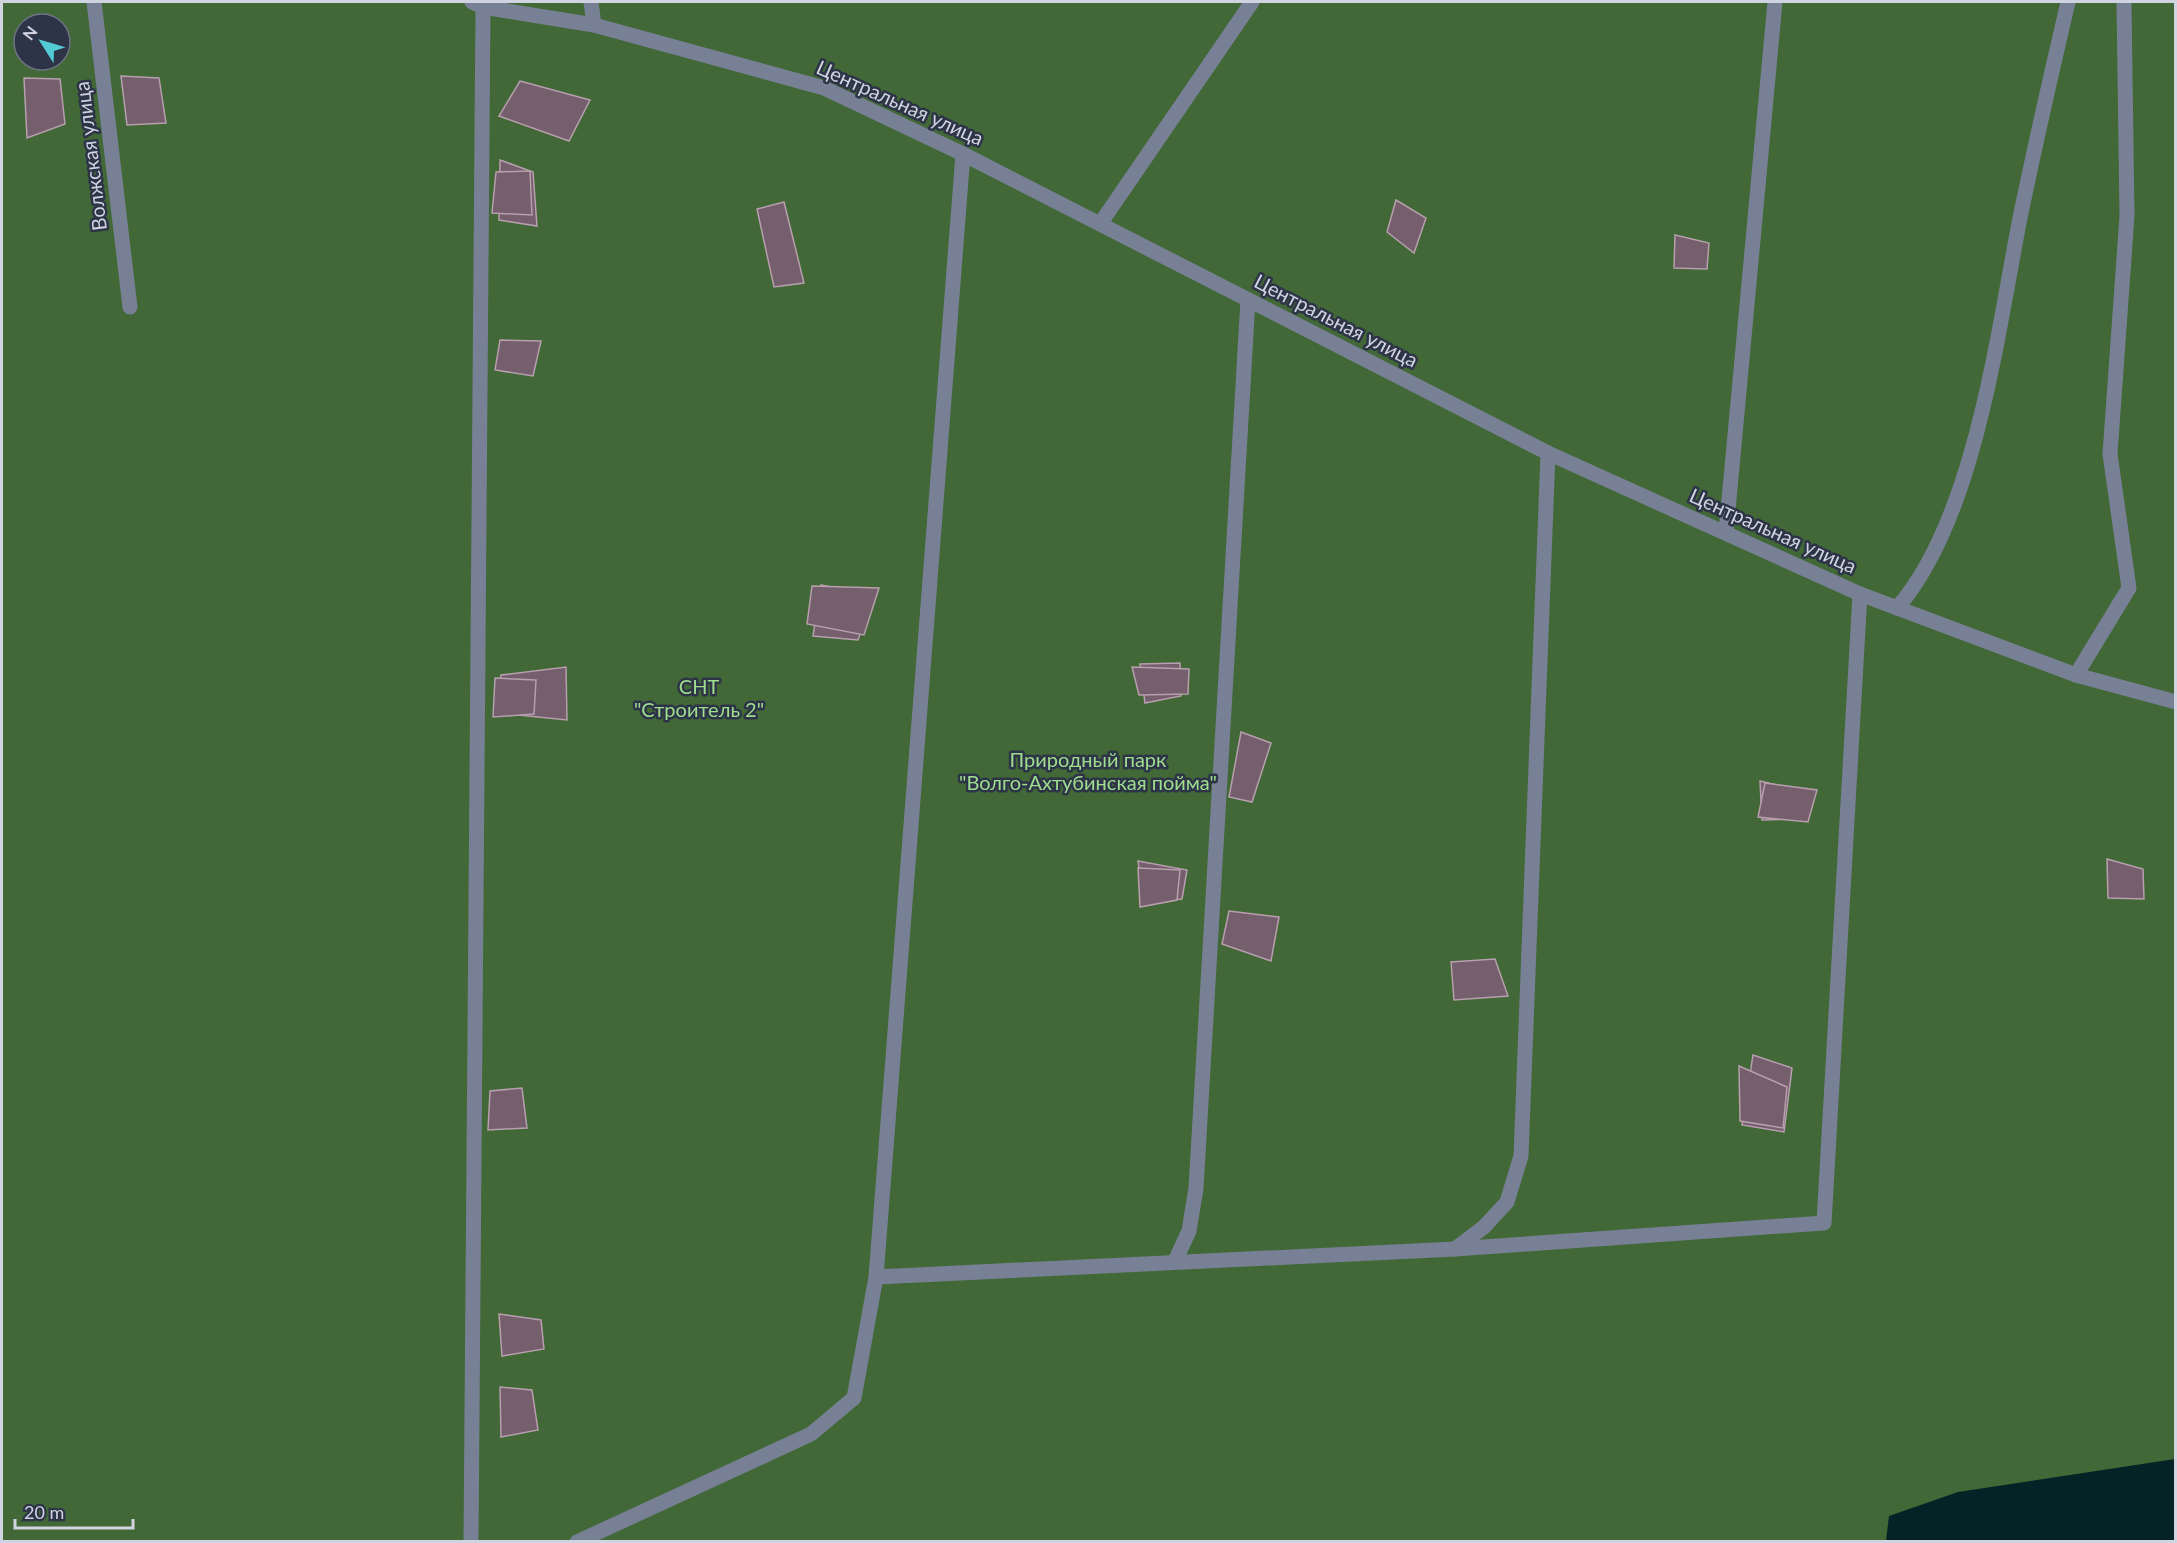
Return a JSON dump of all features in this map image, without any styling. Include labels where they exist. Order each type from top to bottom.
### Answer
[{"type":"street","name":"Волжская улица","points":[[94,2],[130,307]]},
{"type":"street","points":[[591,2],[594,25]]},
{"type":"street","points":[[1100,224],[1252,2]]},
{"type":"street","points":[[1726,532],[1774,2]]},
{"type":"street","points":[[1897,608],[1915,587],[1934,555],[1959,488],[1980,415],[2036,135],[2068,2]]},
{"type":"street","points":[[2076,675],[2129,588],[2110,454],[2127,216],[2124,2]]},
{"type":"street","points":[[471,1542],[478,4]]},
{"type":"street","name":"Центральная улица","points":[[478,4],[594,25],[824,88],[963,153],[1548,453],[1860,594],[2076,675],[2175,702]]},
{"type":"street","points":[[577,1542],[811,1434],[854,1398],[876,1277],[963,153]]},
{"type":"street","points":[[1175,1261],[1189,1231],[1196,1188],[1248,300]]},
{"type":"street","points":[[1455,1248],[1484,1227],[1507,1202],[1521,1156],[1548,453]]},
{"type":"street","points":[[876,1277],[1455,1248],[1824,1223],[1860,594]]},
{"type":"green space","name":"СНТ \"Строитель 2\"","points":[[2,2],[2175,2],[2175,1541],[2,1542]]},
{"type":"shaded area","points":[[2175,1459],[2175,1541],[1886,1541],[1889,1516],[1958,1492]]},
{"type":"building","points":[[121,76],[159,78],[166,123],[127,125]]},
{"type":"building","points":[[24,78],[60,79],[65,124],[27,138]]},
{"type":"building","points":[[520,81],[590,100],[569,141],[499,116]]},
{"type":"building","points":[[500,160],[533,172],[537,226],[499,220]]},
{"type":"building","points":[[530,171],[532,215],[492,213],[496,172]]},
{"type":"building","points":[[1396,200],[1426,218],[1414,253],[1387,232]]},
{"type":"building","points":[[784,202],[804,283],[774,287],[757,209]]},
{"type":"building","points":[[1675,235],[1709,243],[1707,269],[1674,268]]},
{"type":"building","points":[[500,340],[541,341],[533,376],[495,370]]},
{"type":"building","points":[[821,585],[874,595],[858,640],[813,636]]},
{"type":"building","points":[[812,586],[879,588],[864,635],[807,624]]},
{"type":"building","points":[[1180,663],[1181,696],[1145,703],[1140,664]]},
{"type":"building","points":[[566,667],[567,720],[497,713],[501,675]]},
{"type":"building","points":[[1132,667],[1189,669],[1188,694],[1139,695]]},
{"type":"building","points":[[495,678],[536,680],[534,714],[493,717]]},
{"type":"building","points":[[1241,732],[1271,743],[1252,802],[1229,797]]},
{"type":"building","points":[[1760,781],[1805,792],[1800,819],[1762,820]]},
{"type":"building","points":[[1765,783],[1817,790],[1808,822],[1758,817]]},
{"type":"building","points":[[2107,859],[2143,869],[2144,899],[2108,898]]},
{"type":"building","points":[[1138,861],[1187,870],[1182,899],[1144,902]]},
{"type":"building","points":[[1138,868],[1180,870],[1177,900],[1140,907]]},
{"type":"building","points":[[1229,911],[1279,917],[1271,961],[1222,944]]},
{"type":"building","points":[[1495,959],[1508,996],[1454,1000],[1451,962]]},
{"type":"building","points":[[1753,1055],[1792,1068],[1784,1132],[1742,1125]]},
{"type":"building","points":[[1739,1066],[1787,1087],[1783,1128],[1740,1121]]},
{"type":"building","points":[[522,1088],[527,1128],[488,1130],[490,1091]]},
{"type":"building","points":[[499,1314],[541,1320],[544,1349],[502,1356]]},
{"type":"building","points":[[500,1387],[532,1390],[538,1430],[501,1437]]},
{"type":"park label","name":"Природный парк \"Волго-Ахтубинская пойма\"","points":[[1088,772]]}]
